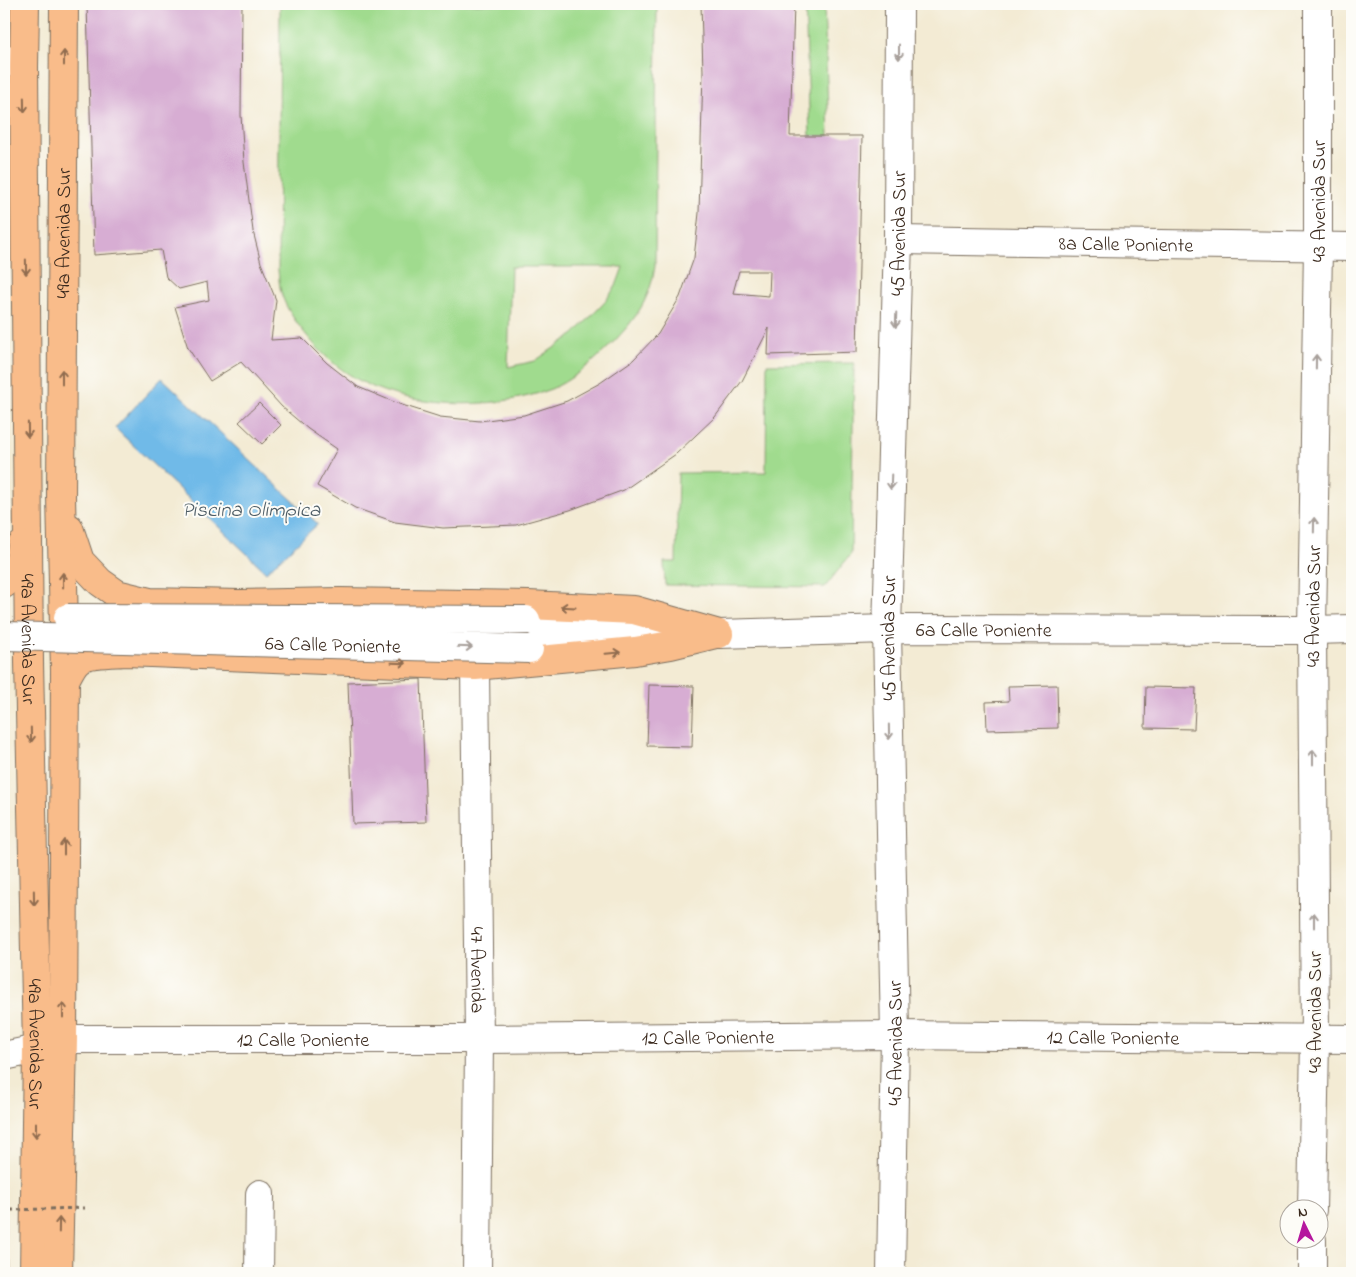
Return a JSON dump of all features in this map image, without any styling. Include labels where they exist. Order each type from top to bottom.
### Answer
[{"type":"main road","name":"49a Avenida Sur","points":[[25,4],[14,63],[28,512],[37,1050],[34,1273]]},
{"type":"main road","name":"49a Avenida Sur","points":[[58,1273],[63,1039],[65,680],[61,496],[64,4]]},
{"type":"main road","points":[[61,496],[71,538],[80,561],[100,582],[117,594],[150,602],[498,604],[634,610],[719,634]]},
{"type":"main road","points":[[4,584],[19,565],[28,512]]},
{"type":"main road","points":[[117,594],[108,601],[103,610],[102,632],[116,648],[126,652]]},
{"type":"main road","points":[[65,680],[80,658],[90,655],[126,652],[474,666],[635,651],[719,634]]},
{"type":"main road","points":[[4,644],[20,654],[25,664],[31,707]]},
{"type":"street","name":"45 Avenida Sur","points":[[891,1273],[895,1035],[887,629],[898,240],[899,4]]},
{"type":"street","name":"43 Avenida Sur","points":[[1312,1200],[1315,1038],[1312,630],[1318,246],[1318,4]]},
{"type":"street","name":"8a Calle Poniente","points":[[898,240],[1352,247]]},
{"type":"street","points":[[4,618],[49,627]]},
{"type":"street","name":"6a Calle Poniente","points":[[49,627],[526,620],[616,634],[719,634],[887,629],[1352,629]]},
{"type":"street","name":"6a Calle Poniente","points":[[49,627],[529,649],[616,634]]},
{"type":"street","points":[[4,636],[49,627]]},
{"type":"street","name":"47 Avenida","points":[[474,666],[479,1039],[477,1273]]},
{"type":"street","name":"12 Calle Poniente","points":[[63,1039],[479,1039],[895,1035],[1352,1039]]},
{"type":"street","points":[[4,1056],[37,1050]]},
{"type":"street","points":[[259,1273],[260,1194]]},
{"type":"street","points":[[1312,1250],[1312,1273]]},
{"type":"path","points":[[10,1210],[85,1208]]},
{"type":"green space","points":[[280,4],[657,4],[655,266],[650,289],[637,314],[628,326],[604,352],[576,374],[551,389],[528,396],[503,401],[476,403],[422,401],[372,387],[333,363],[304,332],[292,316],[283,298],[278,270]],"holes":[[[511,267],[623,267],[616,286],[604,303],[574,334],[535,361],[508,367]]]},
{"type":"green space","points":[[805,4],[824,4],[829,136],[810,136]]},
{"type":"green space","points":[[854,363],[851,554],[825,587],[665,585],[664,562],[676,562],[678,473],[766,472],[767,364]]},
{"type":"water","name":"Piscina Olimpica","points":[[162,378],[318,524],[266,572],[115,428]]},
{"type":"building","points":[[87,4],[242,4],[241,115],[244,162],[253,231],[261,263],[276,300],[271,340],[302,338],[327,363],[358,387],[399,404],[440,417],[480,421],[524,415],[567,401],[600,383],[633,360],[658,334],[680,297],[694,258],[699,213],[703,72],[701,4],[794,4],[790,136],[862,136],[857,352],[768,355],[769,328],[742,381],[715,417],[676,454],[624,490],[570,510],[516,525],[443,528],[395,522],[355,508],[317,486],[337,449],[308,429],[282,407],[241,362],[210,381],[188,348],[175,307],[209,300],[207,282],[179,289],[166,277],[161,250],[94,255]],"holes":[[[739,271],[770,271],[769,296],[733,293]]]},
{"type":"building","points":[[259,403],[281,425],[262,444],[239,422]]},
{"type":"building","points":[[421,679],[426,822],[353,824],[348,682]]},
{"type":"building","points":[[649,685],[694,686],[692,747],[647,746]]},
{"type":"building","points":[[1057,685],[1058,728],[987,730],[986,702],[1009,701],[1008,686]]},
{"type":"building","points":[[1146,687],[1196,688],[1194,729],[1145,728]]},
{"type":"building","points":[[5,1194],[7,1273],[4,1273]]}]
